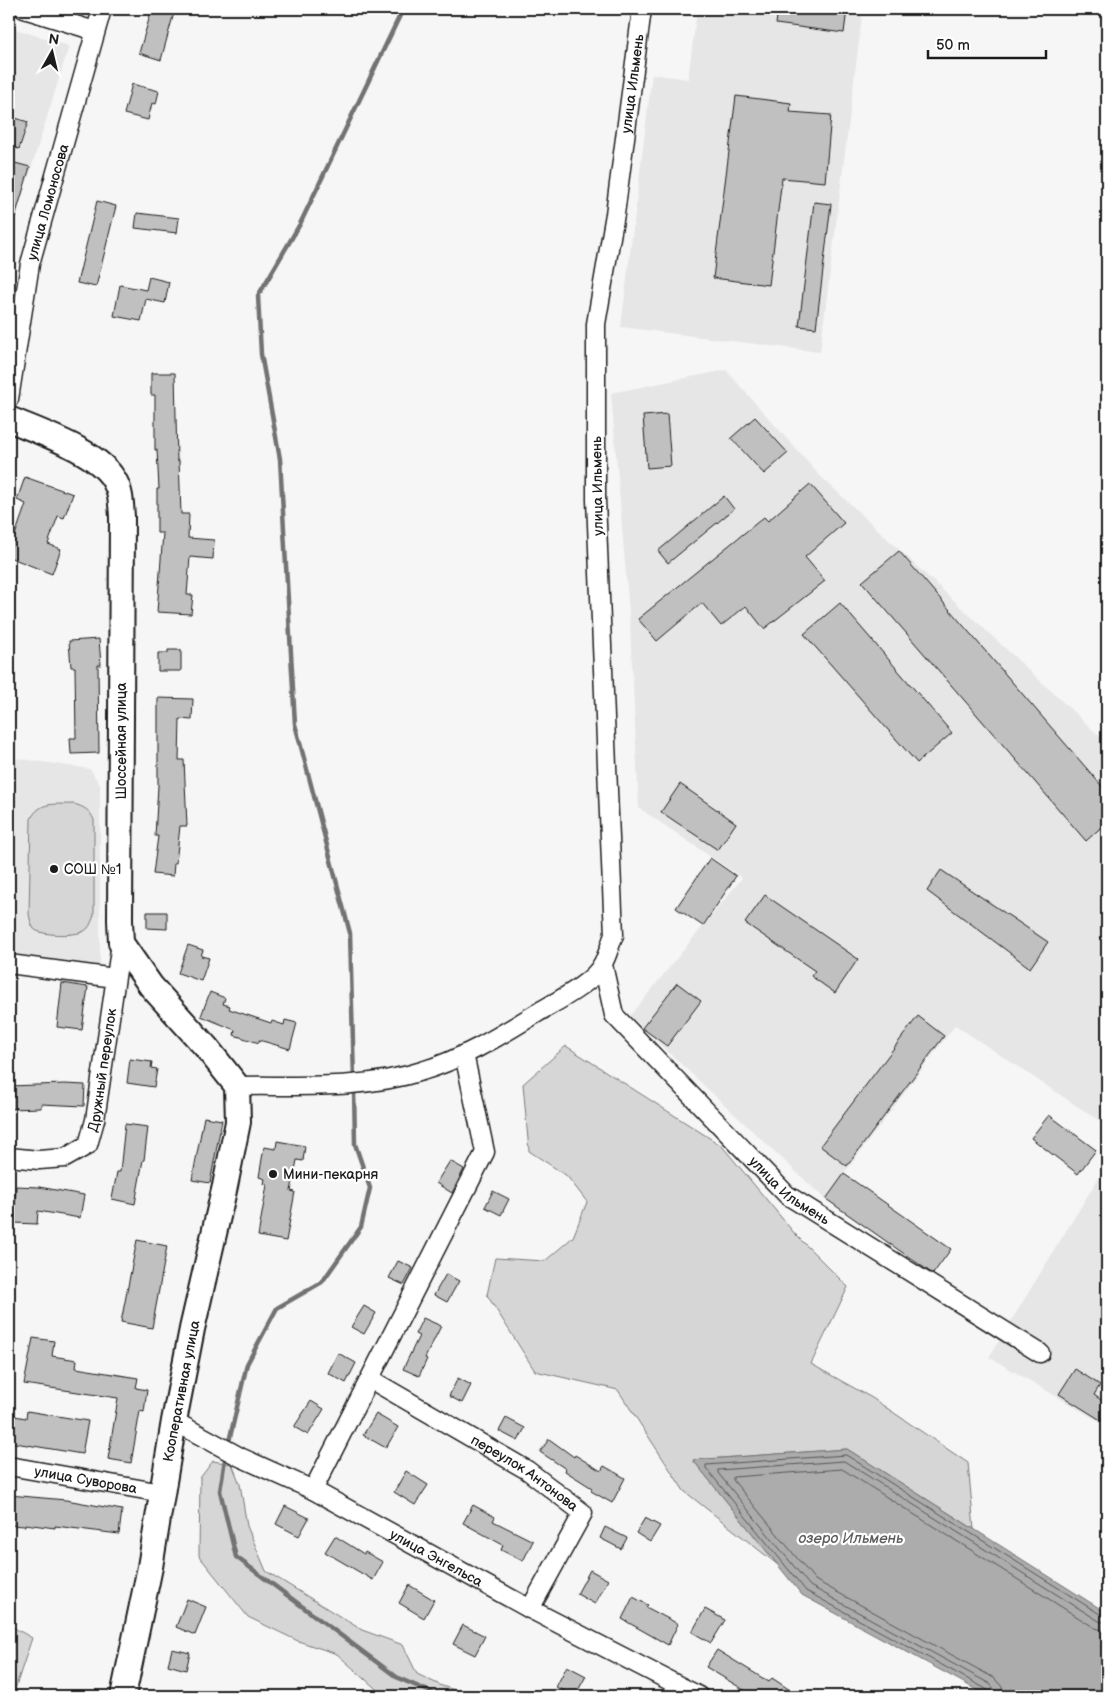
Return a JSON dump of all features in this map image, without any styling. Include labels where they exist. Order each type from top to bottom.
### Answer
[{"type":"street","points":[[24,9],[95,31]]},
{"type":"street","name":"улица Ломоносова","points":[[9,399],[30,264],[102,9]]},
{"type":"street","name":"улица Ильмень","points":[[237,1086],[331,1085],[378,1080],[422,1072],[464,1054],[522,1022],[585,984],[603,965],[614,935],[596,500],[596,324],[615,214],[642,9]]},
{"type":"street","name":"Шоссейная улица","points":[[9,419],[87,453],[106,468],[121,494],[121,943]]},
{"type":"street","points":[[121,943],[150,986],[206,1047],[237,1086]]},
{"type":"street","name":"Дружный переулок","points":[[9,1158],[39,1160],[64,1158],[88,1145],[95,1120],[121,943]]},
{"type":"street","points":[[9,964],[115,978]]},
{"type":"street","name":"улица Ильмень","points":[[603,965],[614,1015],[787,1195],[1040,1353]]},
{"type":"street","points":[[313,1490],[485,1152],[464,1054]]},
{"type":"street","name":"Кооперативная улица","points":[[123,1696],[150,1567],[174,1421],[192,1329],[238,1122],[237,1086]]},
{"type":"street","name":"переулок Антонова","points":[[370,1379],[527,1470],[583,1513],[530,1609]]},
{"type":"street","name":"улица Энгельса","points":[[174,1421],[240,1457],[313,1490],[530,1609],[699,1696]]},
{"type":"street","name":"улица Суворова","points":[[9,1466],[162,1492]]},
{"type":"shaded area","points":[[697,9],[863,9],[820,352],[621,327],[652,74],[688,79]]},
{"type":"shaded area","points":[[9,27],[69,46],[9,240]]},
{"type":"shaded area","points":[[726,370],[819,475],[1107,743],[1107,1126],[955,1025],[825,1199],[630,1016],[742,878],[639,808],[630,625],[611,393]]},
{"type":"shaded area","name":"СОШ №1","points":[[9,667],[15,758],[90,769],[100,785],[100,966],[9,953]]},
{"type":"shaded area","points":[[74,804],[86,809],[94,820],[94,915],[90,926],[83,932],[69,934],[44,933],[34,929],[29,914],[31,819],[44,806]]},
{"type":"shaded area","points":[[566,1046],[722,1146],[795,1234],[848,1287],[811,1364],[872,1398],[968,1463],[974,1529],[847,1449],[693,1460],[778,1565],[684,1491],[618,1390],[535,1371],[487,1295],[495,1258],[545,1261],[573,1237],[587,1202],[567,1176],[529,1151],[523,1084]]},
{"type":"shaded area","points":[[1107,1164],[1107,1426],[989,1357]]},
{"type":"shaded area","points":[[213,1461],[232,1464],[240,1484],[247,1526],[266,1571],[362,1630],[403,1645],[417,1674],[442,1686],[474,1696],[384,1696],[337,1654],[298,1641],[248,1617],[199,1556],[200,1478]]},
{"type":"shaded area","points":[[9,1625],[32,1638],[11,1696],[9,1696]]},
{"type":"water","name":"озеро Ильмень","points":[[847,1449],[1107,1613],[1107,1696],[988,1696],[802,1595],[693,1460]]},
{"type":"building","points":[[152,9],[175,9],[161,60],[139,53]]},
{"type":"building","points":[[778,9],[847,9],[844,33],[776,24]]},
{"type":"building","points":[[132,84],[159,91],[156,104],[152,103],[148,120],[124,114]]},
{"type":"building","points":[[736,96],[791,103],[790,112],[831,115],[825,182],[782,178],[769,285],[713,278]]},
{"type":"building","points":[[9,116],[28,122],[19,149],[9,146]]},
{"type":"building","points":[[15,163],[30,167],[12,227],[9,227],[9,176],[11,177]]},
{"type":"building","points":[[97,201],[116,206],[96,287],[77,283]]},
{"type":"building","points":[[814,202],[831,204],[816,328],[799,326]]},
{"type":"building","points":[[137,213],[179,218],[177,233],[135,228]]},
{"type":"building","points":[[149,277],[169,282],[165,303],[146,299],[141,321],[114,316],[120,285],[146,290]]},
{"type":"building","points":[[151,373],[175,373],[177,461],[179,460],[181,514],[189,514],[188,538],[214,540],[213,559],[190,557],[187,595],[193,595],[191,614],[157,612],[163,533],[157,533],[157,489],[159,489],[157,450],[155,450],[155,395],[151,395]]},
{"type":"building","points":[[667,414],[671,466],[647,468],[643,416]]},
{"type":"building","points":[[755,417],[788,453],[764,474],[731,438]]},
{"type":"building","points":[[25,477],[73,494],[64,518],[58,516],[48,544],[61,549],[52,574],[9,557],[9,552],[26,504],[17,500]]},
{"type":"building","points":[[810,484],[844,523],[805,557],[825,581],[764,629],[746,606],[721,626],[702,603],[657,641],[638,619],[764,517],[768,521]]},
{"type":"building","points":[[724,496],[734,509],[668,563],[658,551]]},
{"type":"building","points":[[899,551],[1107,792],[1107,822],[1086,841],[862,582]]},
{"type":"building","points":[[840,603],[952,733],[917,763],[804,634]]},
{"type":"building","points":[[99,639],[101,665],[98,665],[99,753],[71,754],[70,738],[76,738],[75,667],[71,667],[69,641]]},
{"type":"building","points":[[168,650],[181,650],[181,671],[158,671],[158,653],[168,653]]},
{"type":"building","points":[[158,698],[193,699],[192,720],[180,719],[179,760],[184,760],[187,826],[180,826],[173,876],[153,874],[158,836],[155,836],[158,786]]},
{"type":"building","points":[[680,784],[736,823],[718,850],[661,812]]},
{"type":"building","points":[[710,858],[736,876],[703,926],[676,908]]},
{"type":"building","points":[[941,870],[1048,942],[1030,968],[927,891]]},
{"type":"building","points":[[765,895],[858,959],[835,993],[811,976],[815,971],[745,923]]},
{"type":"building","points":[[147,912],[167,912],[167,929],[147,928]]},
{"type":"building","points":[[188,945],[203,950],[201,956],[209,958],[201,981],[178,973]]},
{"type":"building","points":[[62,983],[88,987],[82,1030],[57,1027]]},
{"type":"building","points":[[677,983],[701,1001],[667,1046],[642,1028]]},
{"type":"building","points":[[210,992],[225,998],[223,1004],[230,1006],[229,1009],[271,1023],[272,1021],[284,1025],[285,1020],[297,1023],[290,1049],[259,1040],[259,1043],[234,1035],[235,1030],[201,1016]]},
{"type":"building","points":[[918,1016],[944,1036],[847,1166],[820,1146]]},
{"type":"building","points":[[130,1059],[152,1062],[151,1068],[157,1069],[154,1087],[127,1083]]},
{"type":"building","points":[[85,1085],[84,1106],[41,1104],[41,1108],[10,1109],[9,1086]]},
{"type":"building","points":[[1049,1115],[1096,1150],[1078,1174],[1031,1138]]},
{"type":"building","points":[[204,1117],[222,1120],[210,1183],[192,1180]]},
{"type":"building","points":[[125,1124],[148,1127],[144,1160],[135,1204],[112,1199],[117,1172],[120,1172]]},
{"type":"building","points":[[277,1141],[305,1146],[303,1161],[297,1160],[291,1191],[295,1192],[286,1241],[258,1236],[267,1185],[264,1184],[265,1179],[259,1177],[264,1147],[276,1149]]},
{"type":"building","points":[[450,1161],[464,1169],[452,1193],[436,1183]]},
{"type":"building","points":[[844,1174],[951,1249],[933,1274],[826,1199]]},
{"type":"building","points":[[16,1186],[39,1187],[84,1195],[80,1218],[38,1211],[37,1224],[14,1223]]},
{"type":"building","points":[[493,1191],[509,1199],[501,1215],[485,1207]]},
{"type":"building","points":[[137,1240],[167,1246],[152,1328],[121,1322]]},
{"type":"building","points":[[398,1261],[413,1268],[404,1285],[389,1278]]},
{"type":"building","points":[[446,1274],[459,1281],[447,1302],[434,1295]]},
{"type":"building","points":[[364,1306],[376,1313],[364,1334],[351,1327]]},
{"type":"building","points":[[423,1318],[441,1326],[425,1358],[427,1359],[419,1376],[403,1369],[419,1336],[415,1334]]},
{"type":"building","points":[[33,1338],[54,1341],[52,1356],[77,1360],[76,1368],[138,1378],[136,1388],[147,1390],[144,1412],[140,1411],[131,1463],[108,1459],[118,1398],[24,1384]]},
{"type":"building","points":[[338,1353],[356,1363],[346,1383],[328,1373]]},
{"type":"building","points":[[1075,1369],[1100,1385],[1094,1395],[1107,1404],[1107,1424],[1059,1394]]},
{"type":"building","points":[[458,1378],[471,1385],[462,1403],[449,1396]]},
{"type":"building","points":[[311,1401],[324,1409],[308,1435],[294,1427]]},
{"type":"building","points":[[27,1411],[88,1421],[82,1454],[9,1442],[9,1415],[26,1418]]},
{"type":"building","points":[[376,1414],[398,1427],[386,1448],[363,1435]]},
{"type":"building","points":[[506,1418],[525,1428],[518,1441],[499,1431]]},
{"type":"building","points":[[549,1439],[574,1457],[575,1455],[601,1471],[604,1466],[625,1478],[612,1503],[591,1491],[592,1488],[540,1452]]},
{"type":"building","points":[[406,1471],[428,1485],[415,1505],[394,1492]]},
{"type":"building","points":[[9,1495],[66,1500],[122,1510],[119,1534],[55,1526],[55,1528],[25,1524],[25,1526],[9,1525]]},
{"type":"building","points":[[473,1505],[495,1517],[493,1521],[533,1541],[523,1561],[501,1550],[503,1545],[463,1523]]},
{"type":"building","points":[[285,1506],[309,1518],[299,1536],[276,1524]]},
{"type":"building","points":[[645,1518],[660,1526],[650,1542],[636,1533]]},
{"type":"building","points":[[605,1527],[627,1538],[621,1549],[600,1538]]},
{"type":"building","points":[[335,1536],[364,1554],[365,1552],[383,1562],[373,1580],[325,1552]]},
{"type":"building","points":[[590,1570],[608,1580],[595,1604],[577,1594]]},
{"type":"building","points":[[409,1585],[434,1600],[424,1618],[399,1603]]},
{"type":"building","points":[[633,1597],[648,1605],[646,1607],[678,1624],[668,1645],[622,1619]]},
{"type":"building","points":[[187,1599],[206,1607],[195,1635],[176,1627]]},
{"type":"building","points":[[705,1609],[725,1620],[711,1643],[692,1632]]},
{"type":"building","points":[[463,1625],[485,1636],[475,1655],[453,1644]]},
{"type":"building","points":[[172,1649],[190,1653],[186,1670],[168,1665]]},
{"type":"building","points":[[717,1650],[769,1682],[772,1678],[799,1696],[754,1696],[706,1667]]},
{"type":"building","points":[[567,1666],[586,1676],[575,1696],[556,1687]]},
{"type":"waterway","points":[[354,1080],[350,933],[295,724],[280,459],[261,354],[258,296],[300,224],[403,9]]},
{"type":"waterway","points":[[228,1446],[247,1364],[277,1308],[322,1282],[361,1227],[370,1188],[355,1144],[354,1088]]},
{"type":"waterway","points":[[226,1453],[220,1491],[236,1557],[398,1678],[440,1696]]},
{"type":"place","name":"СОШ №1","points":[[54,869]]},
{"type":"place","name":"Мини-пекарня","points":[[273,1174]]}]
